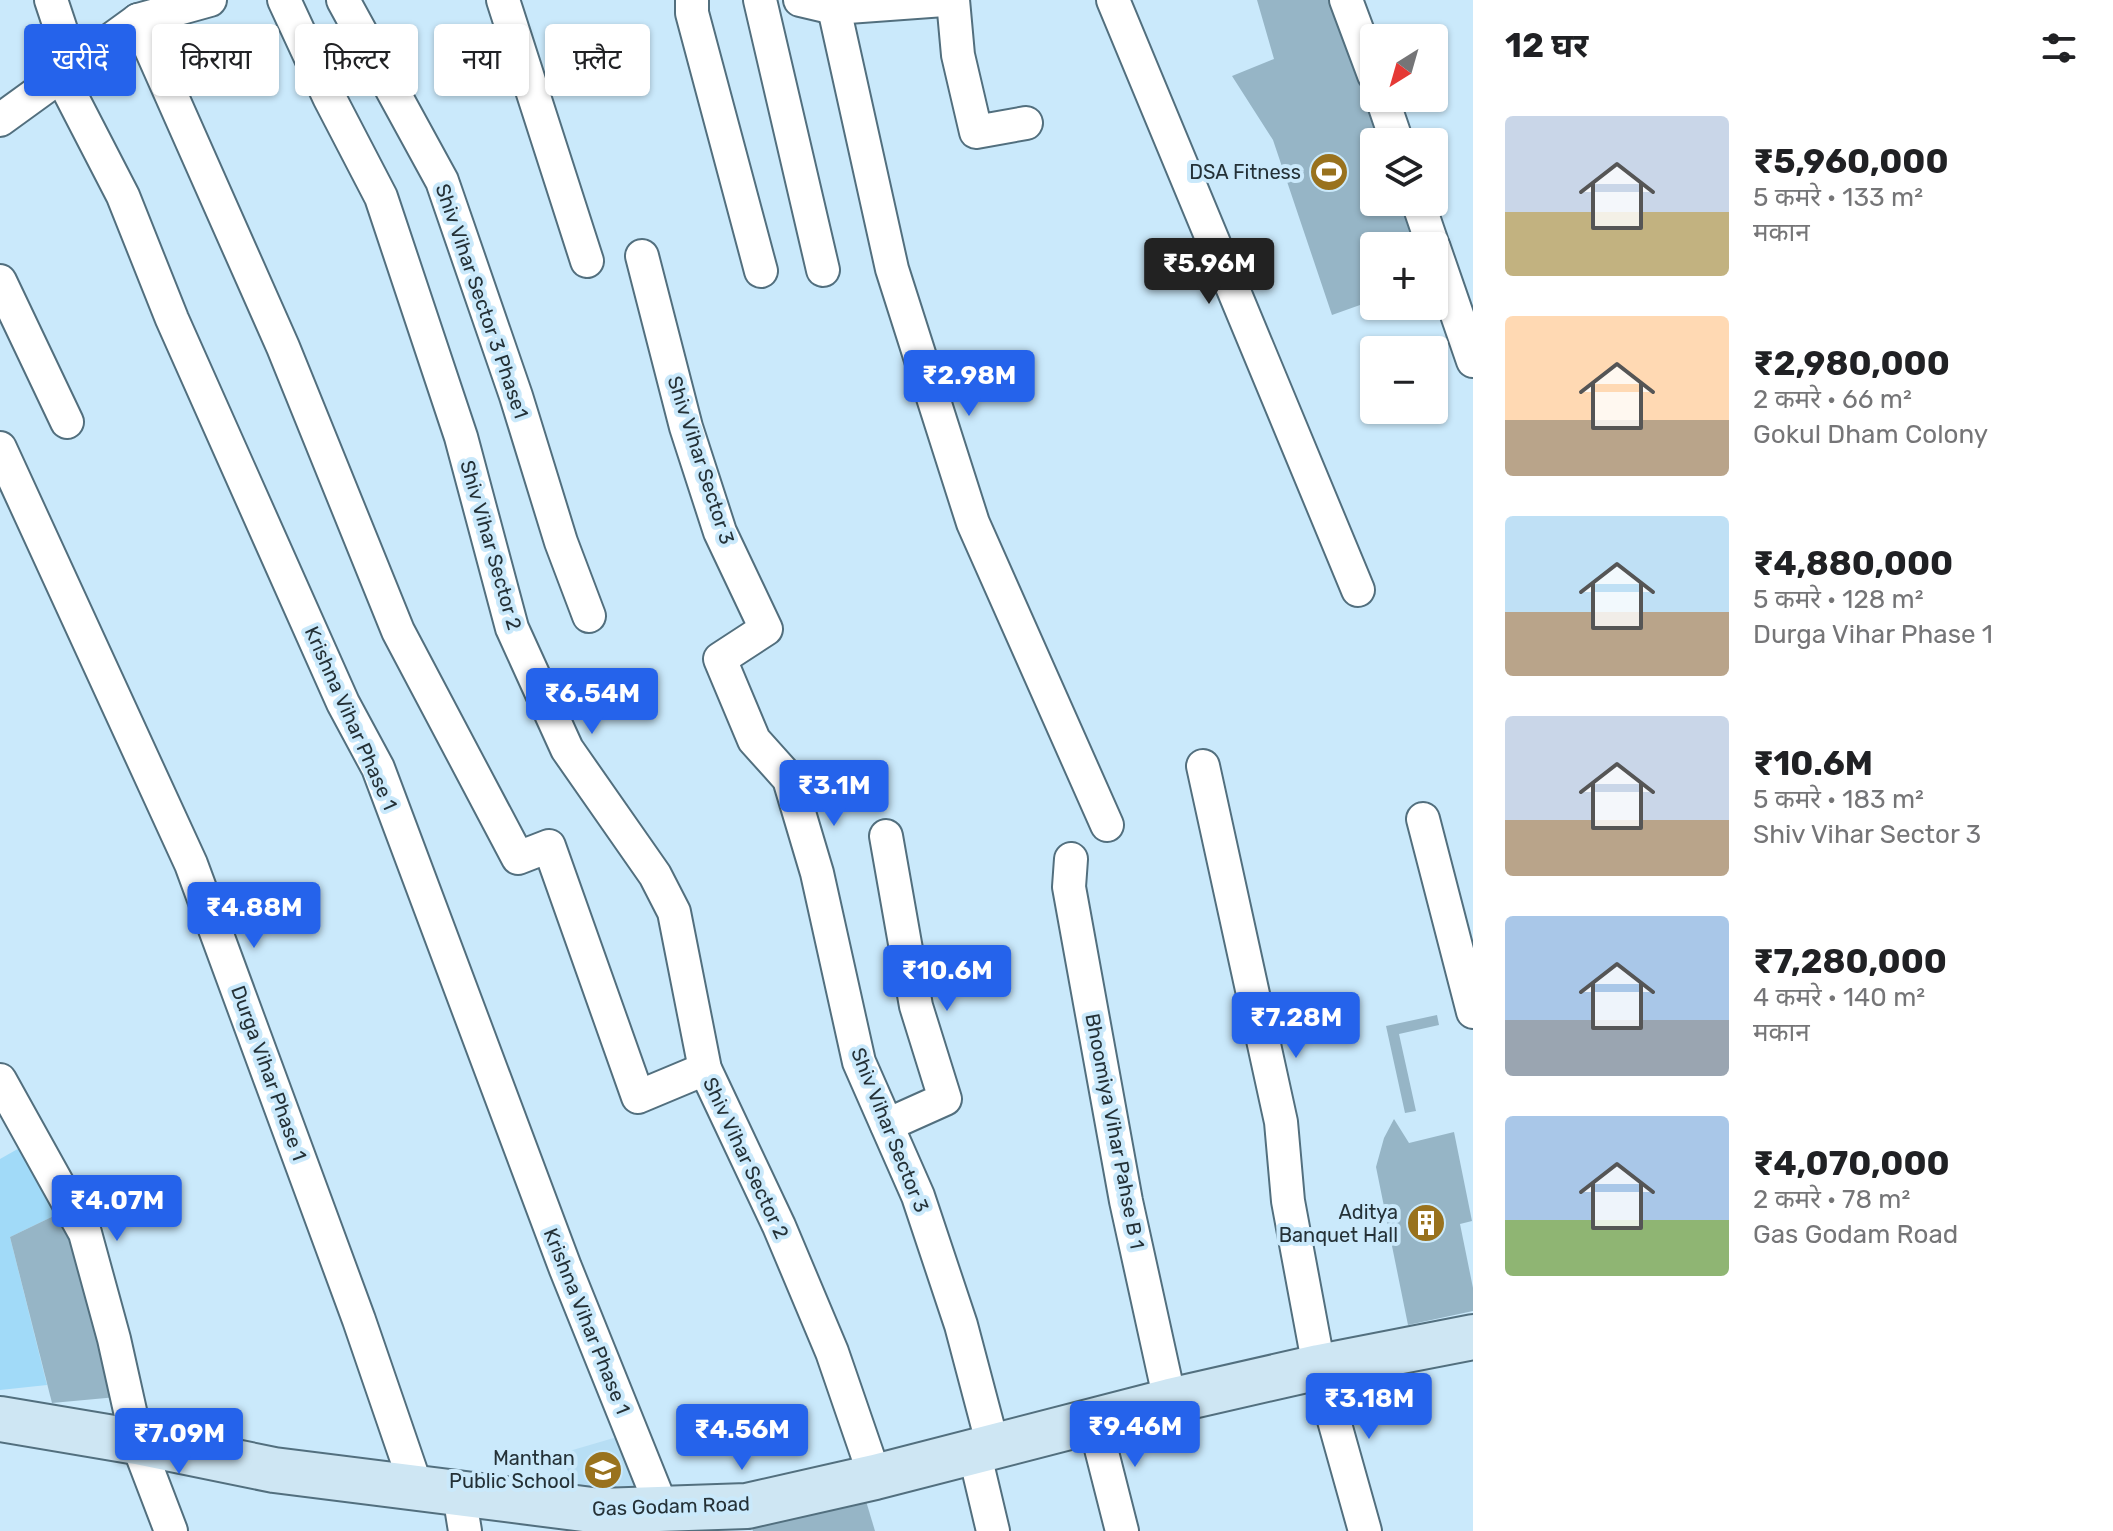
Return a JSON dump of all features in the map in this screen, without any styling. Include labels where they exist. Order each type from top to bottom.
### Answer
[{"type":"main road","name":"Gas Godam Road","points":[[0,1419],[137,1442],[447,1505],[602,1521],[662,1508],[747,1506],[875,1477],[1170,1401],[1319,1367],[1473,1337]]},
{"type":"street","name":"Krishna Vihar Phase 1","points":[[51,0],[56,24]]},
{"type":"street","points":[[210,0],[141,12],[283,347],[398,631],[518,858],[549,846],[638,1097],[705,1069]]},
{"type":"street","name":"Shiv Vihar Sector 2","points":[[284,0],[329,97],[381,197],[461,437],[512,628],[567,749],[655,875],[674,912],[705,1069],[779,1226],[832,1352],[875,1477]]},
{"type":"street","name":"Shiv Vihar Sector 3 Phase1","points":[[343,0],[442,181],[516,396],[561,542],[589,616]]},
{"type":"street","points":[[503,0],[587,261]]},
{"type":"street","points":[[692,0],[692,13],[761,271]]},
{"type":"street","points":[[760,0],[823,270]]},
{"type":"street","points":[[800,0],[834,8],[925,1]]},
{"type":"street","points":[[953,0],[958,55],[976,132],[1026,123]]},
{"type":"street","points":[[1113,0],[1358,590]]},
{"type":"street","points":[[1346,0],[1360,38]]},
{"type":"street","points":[[834,8],[892,269],[973,523],[1107,825]]},
{"type":"street","points":[[0,120],[33,96]]},
{"type":"street","name":"Krishna Vihar Phase 1","points":[[78,96],[123,196],[172,319],[343,703],[378,768],[565,1267],[662,1508]]},
{"type":"street","name":"Shiv Vihar Sector 3","points":[[642,256],[686,427],[720,532],[766,629],[720,659],[754,740],[789,779],[817,873],[859,1062],[918,1196],[961,1325],[984,1449],[993,1531]]},
{"type":"street","points":[[0,281],[67,422]]},
{"type":"street","points":[[1448,288],[1473,361]]},
{"type":"street","name":"Durga Vihar Phase 1","points":[[0,448],[191,864],[354,1305],[447,1505]]},
{"type":"street","points":[[1203,766],[1281,1122],[1288,1201],[1319,1367],[1365,1531]]},
{"type":"street","points":[[1423,819],[1473,1012]]},
{"type":"street","points":[[886,836],[916,1006],[945,1099],[887,1125]]},
{"type":"street","name":"Bhoomiya Vihar Pahse B 1","points":[[1071,859],[1069,887],[1126,1201],[1170,1401]]},
{"type":"street","points":[[0,1080],[85,1233],[114,1339],[137,1442],[171,1531]]},
{"type":"street","points":[[1094,1421],[1122,1531]]},
{"type":"shaded area","points":[[23,1146],[64,1211],[10,1237],[47,1385],[0,1390],[0,1159]]},
{"type":"shaded area","name":"Manthan Public School","points":[[624,1435],[644,1486],[577,1488],[559,1454]]},
{"type":"building","name":"DSA Fitness","points":[[1257,0],[1334,0],[1360,77],[1360,112],[1372,112],[1377,128],[1360,128],[1360,216],[1408,216],[1413,232],[1360,232],[1360,305],[1332,315],[1273,140],[1232,76],[1274,59]]},
{"type":"building","points":[[1437,1015],[1439,1025],[1399,1034],[1416,1111],[1405,1113],[1386,1026]]},
{"type":"building","name":"Aditya Banquet Hall","points":[[1394,1119],[1409,1143],[1454,1132],[1472,1221],[1460,1224],[1473,1288],[1473,1311],[1408,1325],[1376,1167],[1384,1138]]},
{"type":"building","points":[[64,1211],[117,1397],[52,1403],[10,1237]]},
{"type":"building","points":[[866,1501],[875,1531],[753,1531],[752,1528]]},
{"type":"place","name":"DSA Fitness","points":[[1329,172]]},
{"type":"place","name":"Aditya Banquet Hall","points":[[1426,1223]]},
{"type":"place","name":"Manthan Public School","points":[[603,1470]]}]
